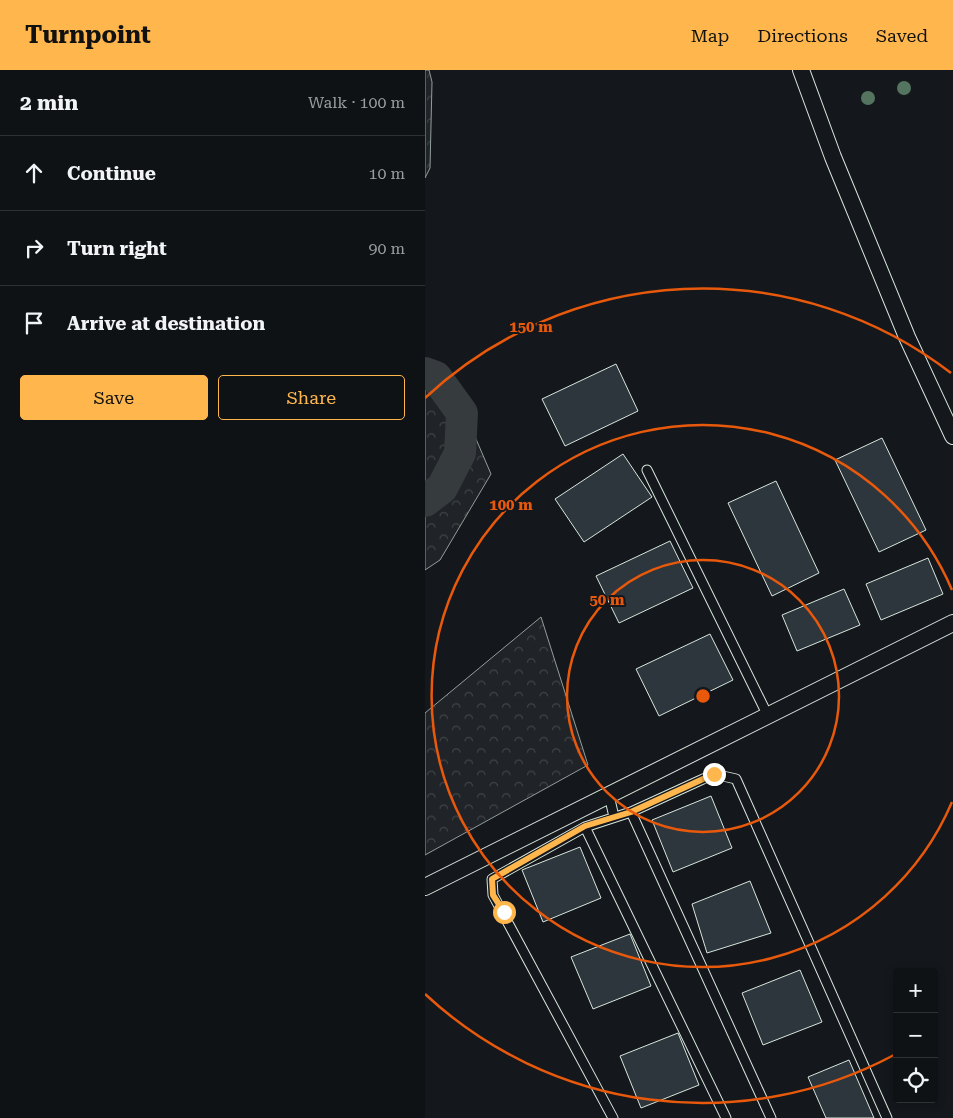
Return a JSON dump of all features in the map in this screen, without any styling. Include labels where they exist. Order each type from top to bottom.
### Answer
[{"type":"street","points":[[801,70],[833,157],[903,328],[953,436]]},
{"type":"street","points":[[425,887],[953,623]]},
{"type":"lane","points":[[647,470],[768,716]]},
{"type":"lane","points":[[613,1118],[493,895],[492,879],[585,826],[631,812],[714,774],[736,779],[887,1118]]},
{"type":"lane","points":[[609,795],[614,817]]},
{"type":"lane","points":[[631,812],[771,1118]]},
{"type":"lane","points":[[585,826],[726,1118]]},
{"type":"green space","points":[[425,70],[429,70],[432,82],[430,168],[425,178]]},
{"type":"green space","points":[[425,358],[449,376],[491,474],[440,560],[425,570]]},
{"type":"green space","points":[[541,617],[588,765],[425,855],[425,713]]},
{"type":"building","points":[[616,364],[638,411],[565,446],[542,399]]},
{"type":"building","points":[[882,438],[926,530],[879,552],[835,460]]},
{"type":"building","points":[[623,454],[652,497],[584,542],[555,499]]},
{"type":"building","points":[[776,481],[819,573],[772,596],[728,503]]},
{"type":"building","points":[[670,541],[693,588],[619,623],[596,576]]},
{"type":"building","points":[[928,558],[943,594],[881,620],[866,584]]},
{"type":"building","points":[[844,589],[860,625],[797,651],[782,615]]},
{"type":"building","points":[[710,634],[733,680],[659,716],[636,669]]},
{"type":"building","points":[[711,796],[732,848],[673,872],[652,820]]},
{"type":"building","points":[[580,847],[601,898],[543,922],[522,870]]},
{"type":"building","points":[[750,881],[771,933],[707,953],[692,904]]},
{"type":"building","points":[[630,934],[651,986],[593,1009],[571,957]]},
{"type":"building","points":[[800,970],[822,1022],[763,1045],[742,993]]},
{"type":"building","points":[[678,1033],[699,1085],[641,1108],[620,1056]]},
{"type":"building","points":[[849,1060],[874,1118],[826,1118],[808,1077]]},
{"type":"waterway","points":[[425,373],[436,377],[462,413],[460,453],[442,488],[425,501]]},
{"type":"route","points":[[504,912],[493,895],[492,879],[585,826],[631,812],[714,774]]}]
